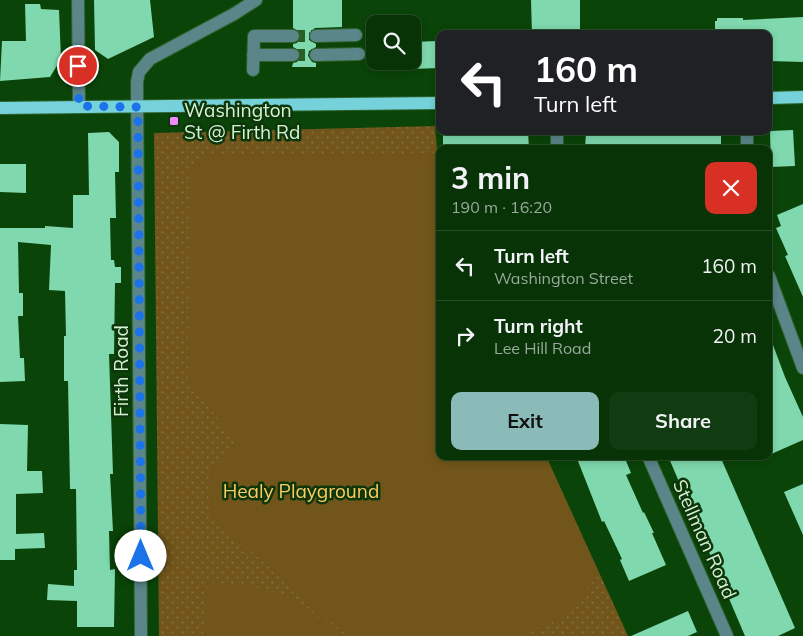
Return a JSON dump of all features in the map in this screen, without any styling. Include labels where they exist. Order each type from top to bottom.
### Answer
[{"type":"main road","points":[[772,98],[803,97]]},
{"type":"main road","points":[[0,108],[436,103]]},
{"type":"street","points":[[78,0],[79,106]]},
{"type":"street","name":"Firth Road","points":[[141,636],[138,72],[150,58],[234,14],[256,0]]},
{"type":"street","points":[[316,36],[356,35]]},
{"type":"street","points":[[253,70],[254,36],[293,36]]},
{"type":"street","points":[[316,55],[359,54]]},
{"type":"street","points":[[253,56],[293,55]]},
{"type":"street","points":[[772,284],[803,368]]},
{"type":"street","name":"Stellman Road","points":[[650,460],[728,636]]},
{"type":"green space","name":"Healy Playground","points":[[435,126],[437,145],[436,460],[548,460],[628,636],[159,636],[154,133]]},
{"type":"green space","name":"Healy Playground","points":[[436,153],[436,460],[548,460],[599,575],[562,617],[519,636],[348,636],[211,516],[211,468],[237,442],[188,380],[190,171],[207,156]]},
{"type":"green space","points":[[208,582],[248,585],[294,599],[334,630],[338,636],[203,636]]},
{"type":"building","points":[[94,0],[150,0],[154,37],[108,59],[95,50]]},
{"type":"building","points":[[293,0],[342,0],[342,27],[315,28],[309,33],[309,40],[316,44],[316,47],[309,51],[308,56],[312,62],[316,63],[316,67],[292,67],[293,63],[297,62],[301,55],[300,51],[293,47],[293,44],[297,43],[301,36],[300,32],[293,28]]},
{"type":"building","points":[[531,0],[580,0],[580,30],[532,30]]},
{"type":"building","points":[[25,4],[40,4],[41,9],[59,10],[61,59],[50,77],[0,81],[2,41],[26,41]]},
{"type":"building","points":[[803,17],[803,62],[772,61],[772,30],[715,30],[717,18],[743,18],[743,20]]},
{"type":"building","points":[[436,41],[436,68],[421,69],[421,42]]},
{"type":"building","points":[[793,130],[795,166],[772,167],[770,135],[772,135],[772,131]]},
{"type":"building","points":[[109,132],[119,142],[119,172],[115,172],[116,218],[110,218],[111,260],[114,260],[115,267],[121,267],[121,283],[115,283],[114,354],[109,354],[113,474],[110,474],[113,531],[109,531],[110,570],[115,569],[114,627],[77,627],[77,601],[47,600],[48,584],[74,586],[74,570],[77,570],[76,489],[70,489],[68,381],[64,381],[65,291],[49,290],[51,245],[18,242],[19,293],[23,293],[23,316],[18,316],[20,358],[24,358],[25,381],[0,382],[0,228],[45,228],[45,226],[73,228],[73,195],[89,195],[88,133]]},
{"type":"building","points":[[443,135],[528,135],[529,145],[443,145]]},
{"type":"building","points":[[586,135],[721,135],[721,145],[585,145]]},
{"type":"building","points":[[0,164],[26,164],[26,193],[0,192]]},
{"type":"building","points":[[803,204],[803,297],[785,256],[788,255],[776,228],[781,226],[777,215]]},
{"type":"building","points":[[772,342],[803,417],[803,440],[772,454]]},
{"type":"building","points":[[0,424],[28,425],[27,471],[42,471],[43,493],[16,494],[16,534],[44,533],[45,548],[15,549],[15,560],[0,560]]},
{"type":"building","points":[[578,460],[626,460],[631,473],[626,475],[654,533],[652,533],[666,565],[629,581],[620,560],[622,559],[604,521],[602,522]]},
{"type":"building","points":[[670,460],[722,460],[795,628],[778,636],[745,636]]},
{"type":"building","points":[[803,484],[803,535],[784,492]]},
{"type":"building","points":[[688,611],[697,632],[688,636],[631,636]]},
{"type":"tunnel","points":[[293,36],[316,36]]},
{"type":"tunnel","points":[[293,55],[316,55]]},
{"type":"place","name":"Washington St @ Firth Rd","points":[[174,121]]},
{"type":"route","points":[[78,66],[79,106],[138,107],[141,556]]}]
